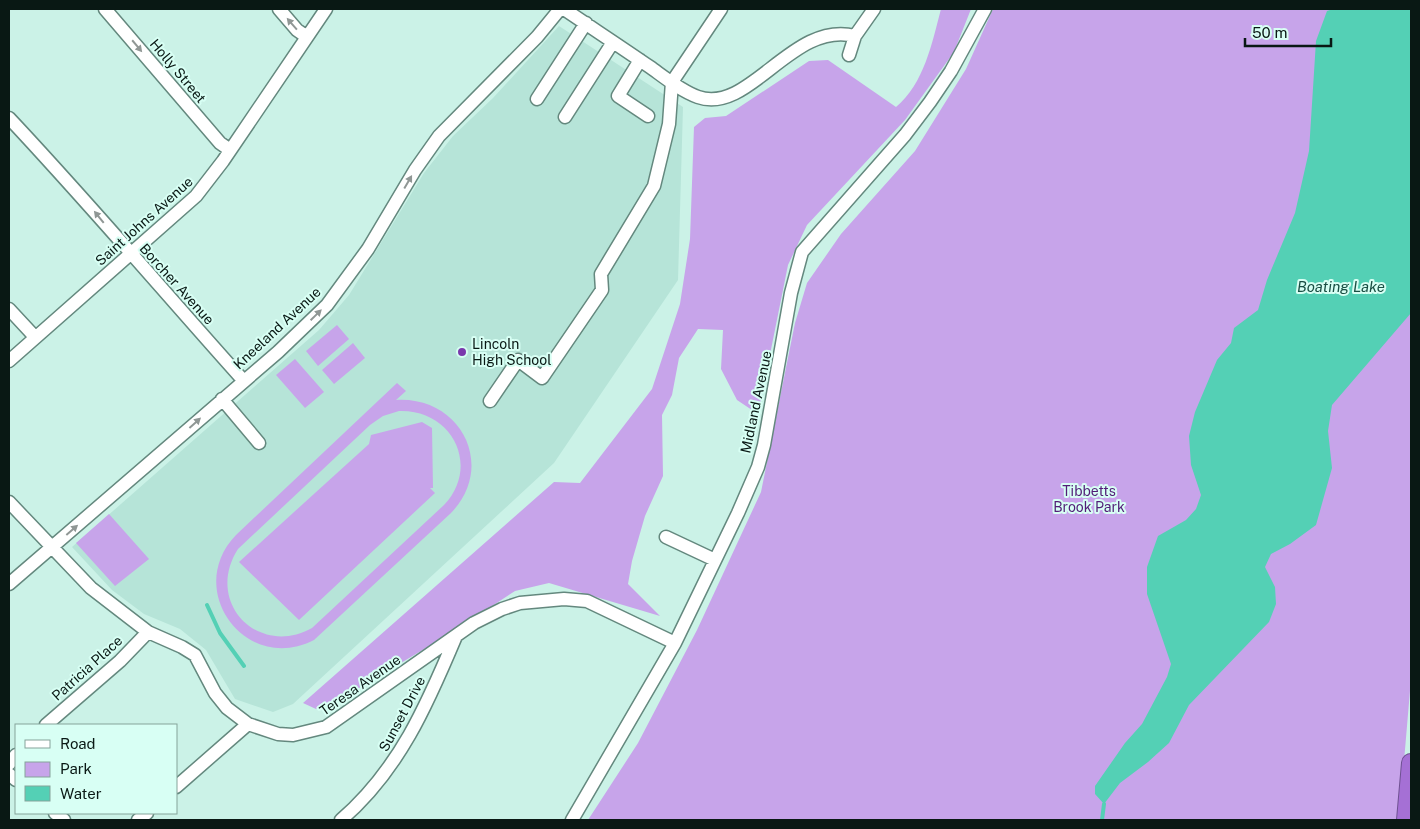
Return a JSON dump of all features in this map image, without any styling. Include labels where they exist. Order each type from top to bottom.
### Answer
[{"type":"highway","points":[[1406,820],[1411,763]]},
{"type":"street","name":"Holly Street","points":[[105,9],[220,143],[230,150]]},
{"type":"street","points":[[279,9],[296,30],[306,37]]},
{"type":"street","name":"Saint Johns Avenue","points":[[9,361],[196,196],[230,150],[326,9]]},
{"type":"street","points":[[562,9],[586,23],[672,82],[699,97],[713,99],[728,96],[751,85],[775,64],[818,38],[840,33],[855,36]]},
{"type":"street","name":"Kneeland Avenue","points":[[9,584],[278,352],[327,305],[363,256],[421,160],[439,136],[538,37],[562,9]]},
{"type":"street","points":[[490,400],[518,360],[542,378],[602,290],[601,274],[654,186],[669,124],[672,82],[720,9]]},
{"type":"street","points":[[849,55],[855,36],[874,9]]},
{"type":"street","name":"Midland Avenue","points":[[572,820],[676,644],[741,506],[764,445],[791,293],[802,252],[904,135],[930,102],[951,71],[985,9]]},
{"type":"street","points":[[537,99],[586,23]]},
{"type":"street","points":[[565,117],[613,42]]},
{"type":"street","points":[[640,60],[618,96],[648,116]]},
{"type":"street","name":"Borcher Avenue","points":[[9,118],[77,190],[131,254],[244,380]]},
{"type":"street","points":[[9,309],[35,338]]},
{"type":"street","points":[[222,399],[259,443]]},
{"type":"street","name":"Teresa Avenue","points":[[9,502],[91,588],[148,632],[182,646],[195,655],[223,703],[248,724],[278,734],[293,735],[326,727],[474,623],[502,609],[533,601],[564,599],[587,601],[676,644]]},
{"type":"street","points":[[666,537],[715,560]]},
{"type":"street","name":"Patricia Place","points":[[47,724],[120,661],[148,632]]},
{"type":"street","name":"Sunset Drive","points":[[341,820],[370,791],[401,753],[436,684],[456,636]]},
{"type":"street","points":[[178,785],[248,724]]},
{"type":"shaded area","name":"Lincoln High School","points":[[559,26],[683,107],[678,280],[554,463],[293,704],[273,712],[235,699],[206,650],[180,629],[144,614],[112,590],[72,547],[319,330],[349,295],[424,173],[453,136],[493,98]]},
{"type":"green space","points":[[941,9],[971,9],[954,52],[905,120],[807,225],[788,265],[758,414],[737,400],[721,369],[723,330],[698,329],[679,358],[672,395],[662,415],[663,476],[645,516],[632,561],[628,584],[660,616],[549,583],[515,591],[451,633],[344,697],[316,709],[303,703],[554,482],[580,483],[652,389],[680,304],[690,239],[694,127],[705,118],[726,116],[809,61],[828,60],[896,107],[914,87],[926,62]]},
{"type":"green space","name":"Tibbetts Brook Park","points":[[993,9],[1411,9],[1411,679],[1399,820],[588,820],[638,743],[697,630],[761,492],[795,323],[807,283],[841,234],[915,151],[966,69]]},
{"type":"green space","points":[[337,325],[349,339],[318,366],[306,351]]},
{"type":"green space","points":[[353,343],[365,358],[334,384],[322,370]]},
{"type":"green space","points":[[295,359],[324,392],[305,408],[276,375]]},
{"type":"green space","points":[[397,383],[406,391],[396,400],[419,402],[438,409],[454,421],[465,437],[471,455],[471,475],[464,494],[451,513],[314,640],[289,648],[266,646],[245,637],[230,621],[219,602],[216,580],[221,557],[236,535]],"holes":[[[399,411],[418,413],[434,419],[446,430],[455,443],[460,458],[460,474],[455,490],[444,505],[312,628],[292,635],[273,636],[256,630],[242,620],[232,605],[228,588],[229,569],[238,549],[370,425],[383,416]]]},
{"type":"green space","points":[[422,422],[432,428],[433,488],[430,488],[435,493],[299,620],[239,562],[369,444],[371,435]]},
{"type":"green space","points":[[109,514],[149,559],[115,586],[76,543]]},
{"type":"water","name":"Boating Lake","points":[[1333,9],[1411,9],[1411,313],[1332,405],[1328,431],[1332,468],[1316,525],[1290,544],[1271,554],[1265,567],[1275,587],[1276,604],[1269,622],[1189,705],[1169,743],[1120,783],[1104,804],[1095,794],[1095,786],[1125,743],[1142,724],[1167,677],[1171,664],[1147,594],[1147,567],[1158,536],[1186,520],[1196,509],[1201,495],[1191,465],[1189,436],[1195,412],[1217,360],[1231,343],[1234,328],[1258,310],[1267,280],[1295,213],[1309,151],[1316,41],[1327,11]]},
{"type":"waterway","points":[[207,605],[220,633],[244,666]]},
{"type":"waterway","points":[[1102,820],[1104,804]]},
{"type":"place","name":"Lincoln High School","points":[[462,352]]}]
